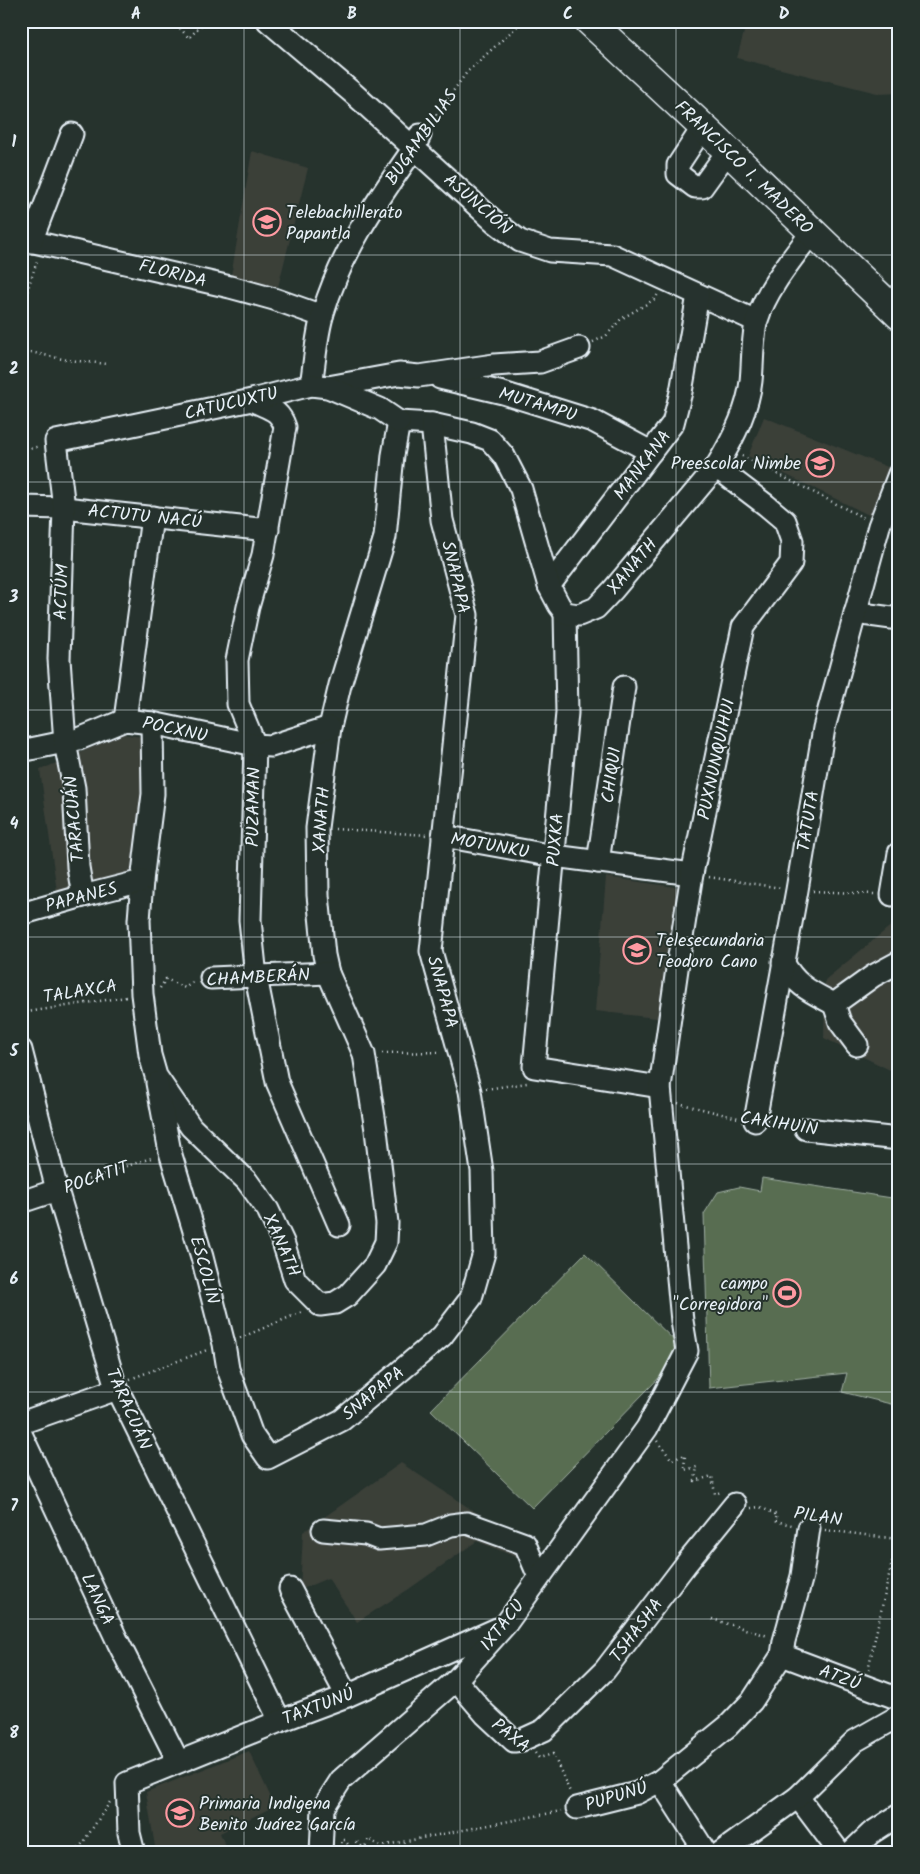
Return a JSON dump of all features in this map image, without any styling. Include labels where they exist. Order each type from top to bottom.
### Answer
[{"type":"main road","name":"FRANCISCO I. MADERO","points":[[589,21],[899,314]]},
{"type":"street","name":"ASUNCIÓN","points":[[268,21],[417,141],[495,222],[520,241],[550,251],[612,255],[756,321]]},
{"type":"street","points":[[702,127],[678,166],[678,174],[695,187],[702,187],[728,151]]},
{"type":"street","points":[[32,242],[72,134]]},
{"type":"street","name":"BUGAMBILIAS","points":[[320,386],[322,316],[331,290],[358,230],[417,141]]},
{"type":"street","name":"XANATH","points":[[565,612],[579,615],[596,608],[716,467],[728,448],[741,418],[751,384],[756,321],[780,276],[812,232]]},
{"type":"street","name":"FLORIDA","points":[[32,242],[230,287],[274,299],[322,316]]},
{"type":"street","name":"MANKANA","points":[[549,586],[674,423],[698,295]]},
{"type":"street","name":"MUTAMPU","points":[[419,376],[494,365],[540,362],[579,348]]},
{"type":"street","name":"MUTAMPU","points":[[320,386],[399,374],[442,379],[527,399],[593,421],[651,452]]},
{"type":"street","points":[[320,386],[380,409],[399,422],[432,424],[472,433],[490,440],[504,456],[521,489],[549,586],[558,605],[565,612]]},
{"type":"street","name":"CATUCUXTU","points":[[56,441],[320,386]]},
{"type":"street","name":"PUZAMAN","points":[[252,400],[276,411],[282,418],[285,427],[263,555],[248,607],[237,660],[238,704],[255,746],[250,920],[256,977],[277,1082],[339,1225]]},
{"type":"street","name":"XANATH","points":[[152,723],[153,794],[139,920],[142,988],[150,1055],[156,1076],[191,1127],[247,1181],[268,1210],[283,1242],[295,1280],[320,1305],[335,1303],[348,1295],[375,1265],[386,1242],[386,1223],[376,1130],[364,1054],[328,973],[324,955],[318,895],[317,828],[330,727],[340,685],[385,537],[393,455],[399,422]]},
{"type":"street","name":"SNAPAPA","points":[[268,1458],[342,1420],[442,1336],[472,1298],[484,1253],[482,1171],[470,1091],[431,951],[467,615],[442,520],[432,424]]},
{"type":"street","name":"ACTÚM","points":[[56,441],[64,508],[59,659],[65,743]]},
{"type":"street","name":"PUXNUNQUIHUI","points":[[673,1378],[687,1351],[682,1321],[660,1093],[692,874],[743,627],[791,563],[792,541],[785,522],[716,467]]},
{"type":"street","name":"TATUTA","points":[[755,1121],[824,728],[879,526],[899,474]]},
{"type":"street","name":"ACTUTU NACÚ","points":[[21,507],[64,508],[268,530]]},
{"type":"street","points":[[125,720],[152,517]]},
{"type":"street","name":"PUXKA","points":[[534,1068],[567,713],[565,612]]},
{"type":"street","points":[[855,613],[899,620]]},
{"type":"street","name":"CHIQUI","points":[[598,862],[624,687]]},
{"type":"street","name":"POCXNU","points":[[21,751],[65,743],[104,730],[125,720],[152,723],[255,746],[271,746],[330,727]]},
{"type":"street","name":"TARACUÁN","points":[[65,743],[74,788],[78,867],[83,896]]},
{"type":"street","name":"MOTUNKU","points":[[444,836],[554,856],[692,874]]},
{"type":"street","points":[[892,895],[899,853]]},
{"type":"street","name":"PAPANES","points":[[21,914],[142,881]]},
{"type":"street","points":[[783,962],[790,974],[801,986],[834,1004],[840,1022],[857,1045]]},
{"type":"street","points":[[834,1004],[872,976],[899,962]]},
{"type":"street","name":"CHAMBERÁN","points":[[211,978],[328,973]]},
{"type":"street","name":"TARACUÁN","points":[[21,1050],[57,1190],[118,1389],[280,1720]]},
{"type":"street","points":[[534,1068],[660,1093]]},
{"type":"street","name":"ESCOLÍN","points":[[156,1076],[170,1152],[202,1257],[224,1344],[228,1369],[252,1435],[268,1458]]},
{"type":"street","name":"CAKIHUIN","points":[[806,1129],[899,1140]]},
{"type":"street","name":"POCATIT","points":[[21,1202],[57,1190]]},
{"type":"street","name":"IXTACU","points":[[321,1853],[323,1808],[341,1780],[456,1680],[506,1624],[647,1428],[673,1378]]},
{"type":"street","points":[[21,1423],[118,1389]]},
{"type":"street","name":"LANGA","points":[[21,1434],[118,1642],[178,1762]]},
{"type":"street","name":"TSHASHA","points":[[522,1740],[544,1730],[605,1670],[686,1564],[735,1504]]},
{"type":"street","points":[[323,1530],[366,1534],[379,1539],[426,1535],[451,1526],[467,1523],[525,1544],[539,1577]]},
{"type":"street","name":"PUPUNÚ","points":[[576,1808],[637,1793],[660,1781],[728,1726],[752,1701],[783,1648],[802,1576],[809,1528]]},
{"type":"street","points":[[290,1589],[347,1696]]},
{"type":"street","name":"TAXTUNÚ","points":[[127,1783],[280,1720],[347,1696],[506,1624]]},
{"type":"street","name":"ATZÚ","points":[[783,1648],[864,1686],[899,1699]]},
{"type":"street","name":"PAXA","points":[[456,1680],[485,1714],[514,1741],[522,1740]]},
{"type":"street","points":[[720,1853],[798,1797],[855,1741],[899,1716]]},
{"type":"street","points":[[660,1781],[706,1853]]},
{"type":"street","points":[[127,1783],[129,1833],[134,1853]]},
{"type":"street","points":[[798,1797],[840,1853]]},
{"type":"street","points":[[850,1853],[871,1833],[899,1815]]},
{"type":"path","points":[[173,21],[189,38],[205,21]]},
{"type":"path","name":"BUGAMBILIAS","points":[[417,141],[467,72],[523,21]]},
{"type":"path","points":[[21,310],[32,242]]},
{"type":"path","points":[[579,348],[606,336],[621,319],[656,299],[665,279]]},
{"type":"path","points":[[21,350],[67,360],[108,364]]},
{"type":"path","points":[[728,448],[879,526]]},
{"type":"path","name":"MOTUNKU","points":[[317,828],[444,836]]},
{"type":"path","name":"CHAMBERÁN","points":[[142,988],[158,992],[166,979],[185,988],[193,980],[211,978]]},
{"type":"path","name":"TALAXCA","points":[[21,1013],[142,988]]},
{"type":"path","points":[[364,1054],[460,1052]]},
{"type":"path","points":[[470,1091],[527,1084],[534,1068]]},
{"type":"path","name":"CAKIHUIN","points":[[660,1093],[755,1121],[806,1129]]},
{"type":"path","name":"POCATIT","points":[[57,1190],[170,1152]]},
{"type":"path","points":[[647,1428],[672,1460],[685,1455],[684,1470],[697,1466],[695,1481],[712,1476],[715,1494],[730,1489],[728,1499],[735,1504]]},
{"type":"path","name":"PILAN","points":[[735,1504],[749,1509],[760,1507],[777,1515],[775,1521],[809,1528],[897,1539],[864,1686]]},
{"type":"path","points":[[712,1619],[783,1648]]},
{"type":"path","name":"PAXA","points":[[522,1740],[538,1758],[553,1754],[576,1808]]},
{"type":"path","points":[[76,1853],[115,1796],[127,1783]]},
{"type":"path","name":"PUPUNÚ","points":[[340,1853],[342,1840],[345,1840],[353,1852],[357,1840],[364,1850],[368,1839],[381,1846],[576,1808]]},
{"type":"shaded area","points":[[747,21],[899,21],[899,93],[881,94],[737,58]]},
{"type":"shaded area","name":"Telebachillerato Papantla","points":[[252,151],[308,168],[278,287],[231,276]]},
{"type":"shaded area","name":"Preescolar Nimbe","points":[[764,417],[895,470],[875,518],[748,456]]},
{"type":"shaded area","points":[[123,734],[142,737],[148,746],[137,880],[58,899],[40,770]]},
{"type":"shaded area","name":"Telesecundaria Teodoro Cano","points":[[606,877],[682,888],[664,1019],[595,1011]]},
{"type":"shaded area","points":[[899,919],[899,1064],[890,1070],[824,1038],[825,980]]},
{"type":"shaded area","points":[[401,1463],[551,1562],[547,1570],[477,1541],[409,1589],[357,1622],[328,1578],[300,1590],[303,1532]]},
{"type":"shaded area","points":[[249,1751],[275,1806],[220,1833],[229,1853],[156,1853],[146,1792]]},
{"type":"green space","name":"campo \"Corregidora\"","points":[[899,1172],[899,1406],[842,1392],[847,1373],[709,1388],[704,1214],[718,1192],[739,1187],[760,1191],[762,1178],[892,1198]]},
{"type":"green space","points":[[585,1253],[685,1351],[532,1508],[431,1410]]},
{"type":"place","name":"Telebachillerato Papantla","points":[[267,222]]},
{"type":"place","name":"Preescolar Nimbe","points":[[820,463]]},
{"type":"place","name":"Telesecundaria Teodoro Cano","points":[[637,950]]},
{"type":"place","name":"campo \"Corregidora\"","points":[[787,1293]]},
{"type":"place","name":"Primaria Indigena Benito Juárez García","points":[[180,1813]]}]
